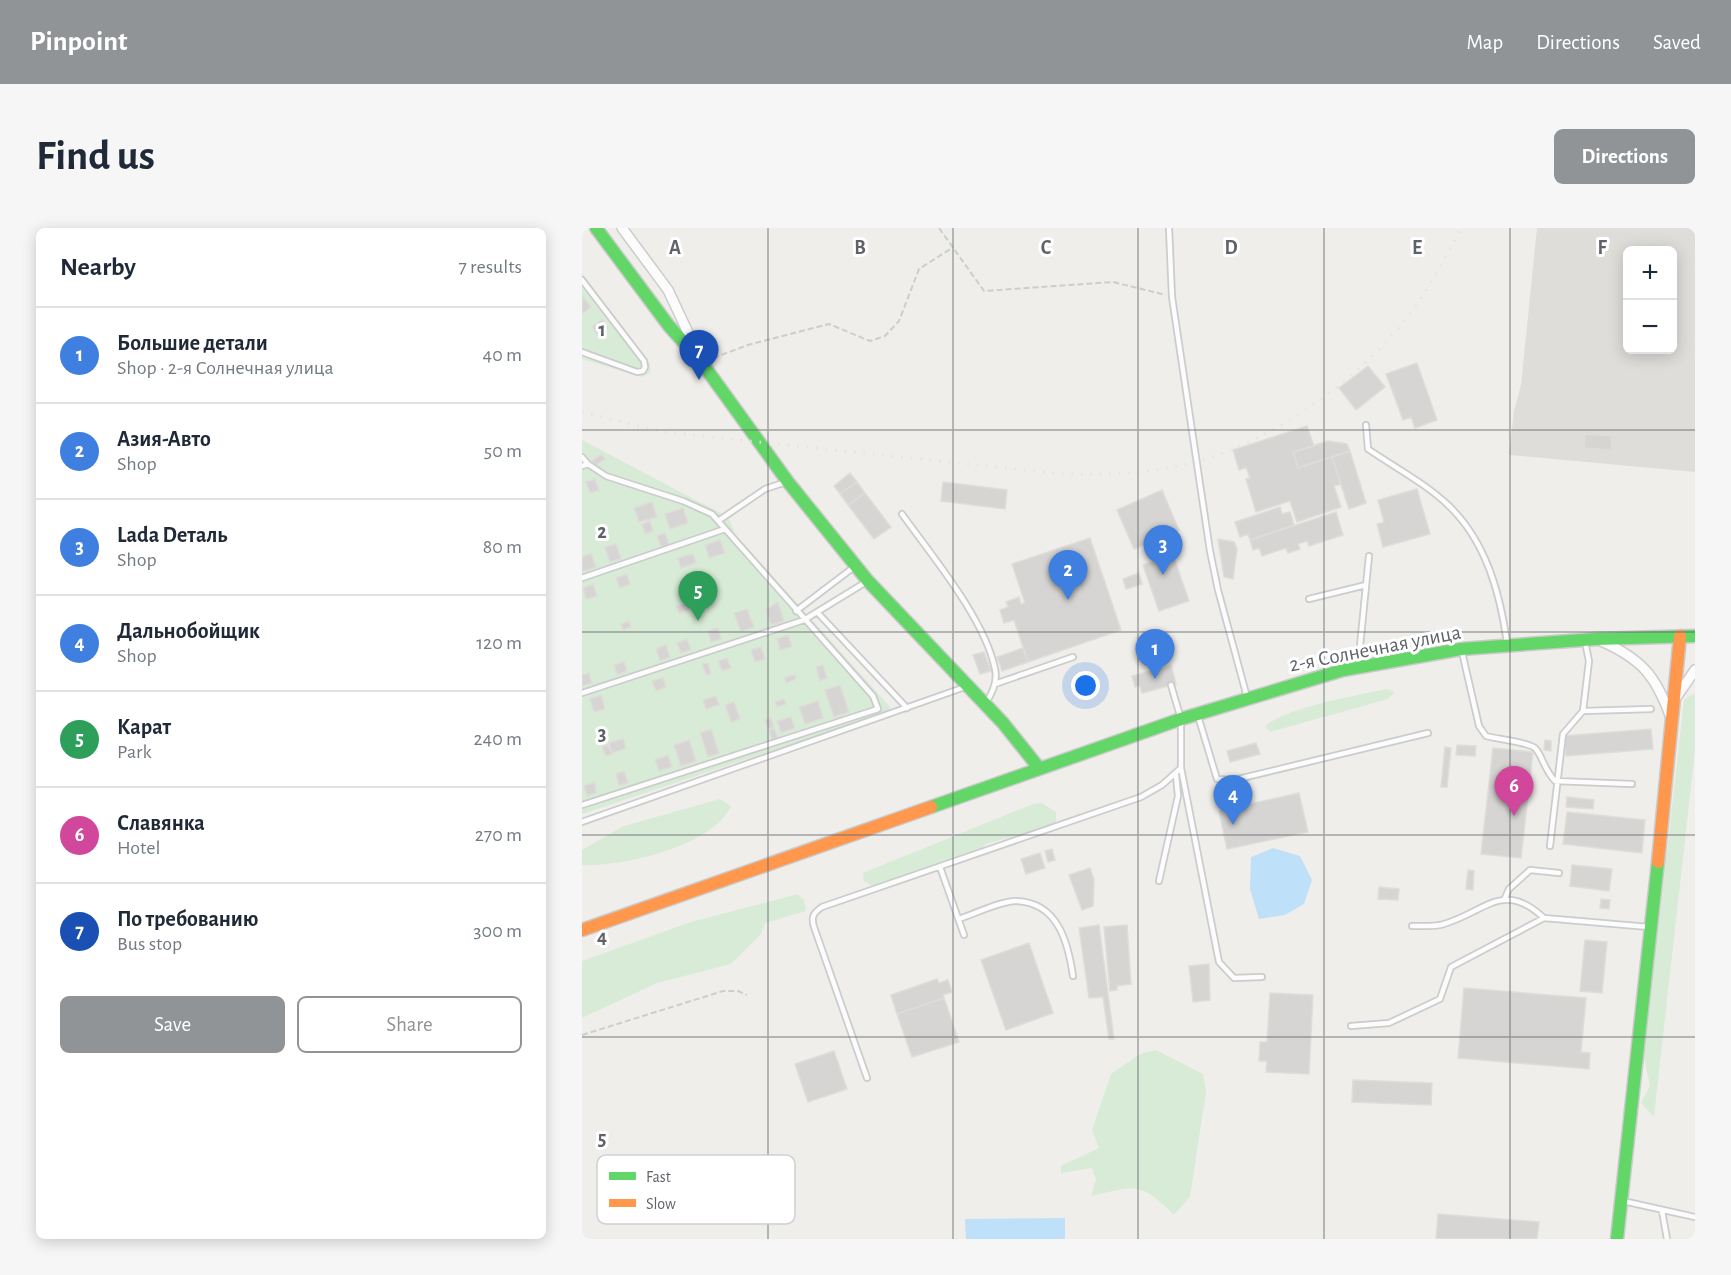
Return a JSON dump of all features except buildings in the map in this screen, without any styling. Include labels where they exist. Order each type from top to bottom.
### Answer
[{"type":"street","points":[[596,228],[669,326],[702,363],[788,482],[868,581],[1003,723],[1039,768]]},
{"type":"street","points":[[622,228],[668,290],[702,363]]},
{"type":"street","points":[[1617,1239],[1652,927],[1680,636]]},
{"type":"street","name":"2-я Солнечная улица","points":[[582,930],[1182,718],[1247,697],[1358,667],[1461,649],[1590,639],[1695,636]]},
{"type":"street","points":[[1590,639],[1628,656],[1650,673],[1658,684],[1672,721]]},
{"type":"street","points":[[1674,701],[1684,683],[1695,670]]},
{"type":"lane","points":[[1168,228],[1172,297],[1210,551],[1218,591],[1247,697]]},
{"type":"lane","points":[[582,280],[644,361],[645,367],[643,371],[637,372],[582,352]]},
{"type":"lane","points":[[1366,425],[1368,449],[1447,504],[1476,542],[1489,566],[1502,607],[1507,646]]},
{"type":"lane","points":[[582,457],[585,465],[606,476],[683,501],[712,514],[873,696],[878,709],[582,805]]},
{"type":"lane","points":[[718,521],[765,489],[788,482]]},
{"type":"lane","points":[[902,514],[977,623],[996,671],[995,684],[985,704]]},
{"type":"lane","points":[[582,578],[725,530]]},
{"type":"lane","points":[[1358,667],[1369,556]]},
{"type":"lane","points":[[796,611],[856,566]]},
{"type":"lane","points":[[582,693],[804,620],[868,581]]},
{"type":"lane","points":[[1309,599],[1366,585]]},
{"type":"lane","points":[[817,612],[907,708]]},
{"type":"lane","points":[[1550,846],[1555,781],[1563,734],[1583,711],[1590,639]]},
{"type":"lane","points":[[1461,649],[1479,726],[1486,736],[1529,745],[1537,750],[1545,771],[1555,781],[1632,784]]},
{"type":"lane","points":[[995,684],[1073,657]]},
{"type":"lane","points":[[582,822],[968,686]]},
{"type":"lane","points":[[1172,686],[1182,718],[1181,768],[1219,962],[1234,978],[1262,976]]},
{"type":"lane","points":[[1583,711],[1651,709]]},
{"type":"lane","points":[[1197,714],[1217,779],[1234,780],[1428,733]]},
{"type":"lane","points":[[867,1078],[812,919],[814,912],[822,907],[1141,797],[1176,775],[1181,768]]},
{"type":"lane","points":[[1159,881],[1178,796],[1176,775]]},
{"type":"lane","points":[[940,867],[964,935]]},
{"type":"lane","points":[[1505,898],[1509,889],[1530,870],[1559,873]]},
{"type":"lane","points":[[1412,926],[1443,925],[1505,898],[1529,904],[1544,918]]},
{"type":"lane","points":[[959,919],[1016,901],[1040,906],[1060,926],[1069,945],[1073,976]]},
{"type":"lane","points":[[1351,1026],[1389,1023],[1440,999],[1451,967],[1544,918],[1652,927]]},
{"type":"lane","points":[[1621,1200],[1695,1217]]},
{"type":"lane","points":[[1662,1211],[1667,1239]]},
{"type":"path","points":[[939,228],[984,291],[1113,282],[1172,297]]},
{"type":"path","points":[[702,363],[748,345],[829,324],[870,341],[885,336],[899,321],[919,270],[952,248]]},
{"type":"path","points":[[582,1035],[723,991],[738,991],[747,995]]},
{"type":"shaded area","points":[[1537,228],[1695,228],[1695,472],[1509,455],[1514,411],[1521,385]]},
{"type":"green space","points":[[582,273],[650,364],[650,373],[642,377],[582,359]]},
{"type":"green space","points":[[582,440],[728,517],[735,534],[891,708],[879,715],[582,814]]},
{"type":"green space","points":[[1387,689],[1395,692],[1388,699],[1270,732],[1265,726],[1306,707]]},
{"type":"green space","points":[[1695,693],[1695,750],[1654,1117],[1641,1103],[1650,1086],[1644,1057],[1684,700]]},
{"type":"green space","points":[[720,799],[731,806],[721,820],[687,843],[642,858],[599,865],[582,865],[582,850],[624,826]]},
{"type":"green space","points":[[1042,803],[1056,812],[1056,825],[985,844],[984,848],[873,886],[864,881],[863,873],[1033,804]]},
{"type":"green space","points":[[798,894],[804,900],[806,911],[765,923],[761,934],[731,964],[657,983],[582,1018],[582,961],[691,922]]},
{"type":"green space","points":[[1156,1050],[1203,1074],[1206,1092],[1190,1197],[1174,1215],[1153,1196],[1137,1189],[1118,1190],[1091,1196],[1096,1179],[1092,1168],[1061,1173],[1061,1166],[1099,1148],[1092,1130],[1111,1074],[1140,1054]]},
{"type":"water","points":[[1273,848],[1300,856],[1312,880],[1304,904],[1285,915],[1259,919],[1250,889],[1251,857]]},
{"type":"water","points":[[1065,1218],[1065,1239],[966,1239],[965,1219]]},
{"type":"railway","points":[[582,412],[663,432],[1063,474],[1129,473],[1179,466],[1254,440],[1312,406],[1339,386],[1364,364],[1407,318],[1436,274],[1461,228]]},
{"type":"traffic: fast","points":[[596,228],[669,326],[702,363],[788,482],[868,581],[1003,723],[1039,768]]},
{"type":"traffic: fast","points":[[931,807],[1181,719],[1343,670],[1461,649],[1596,639],[1695,636]]},
{"type":"traffic: fast","points":[[1617,1239],[1658,862]]},
{"type":"traffic: slow","points":[[1658,862],[1680,636]]},
{"type":"traffic: slow","points":[[582,930],[931,807]]},
{"type":"place","name":"По требованию","points":[[699,380]]},
{"type":"place","name":"Lada Dеталь","points":[[1163,575]]},
{"type":"place","name":"Азия-Авто","points":[[1068,600]]},
{"type":"place","name":"Карат","points":[[698,621]]},
{"type":"place","name":"Большие детали","points":[[1155,679]]},
{"type":"place","name":"Славянка","points":[[1514,816]]},
{"type":"place","name":"Дальнобойщик","points":[[1233,825]]}]
